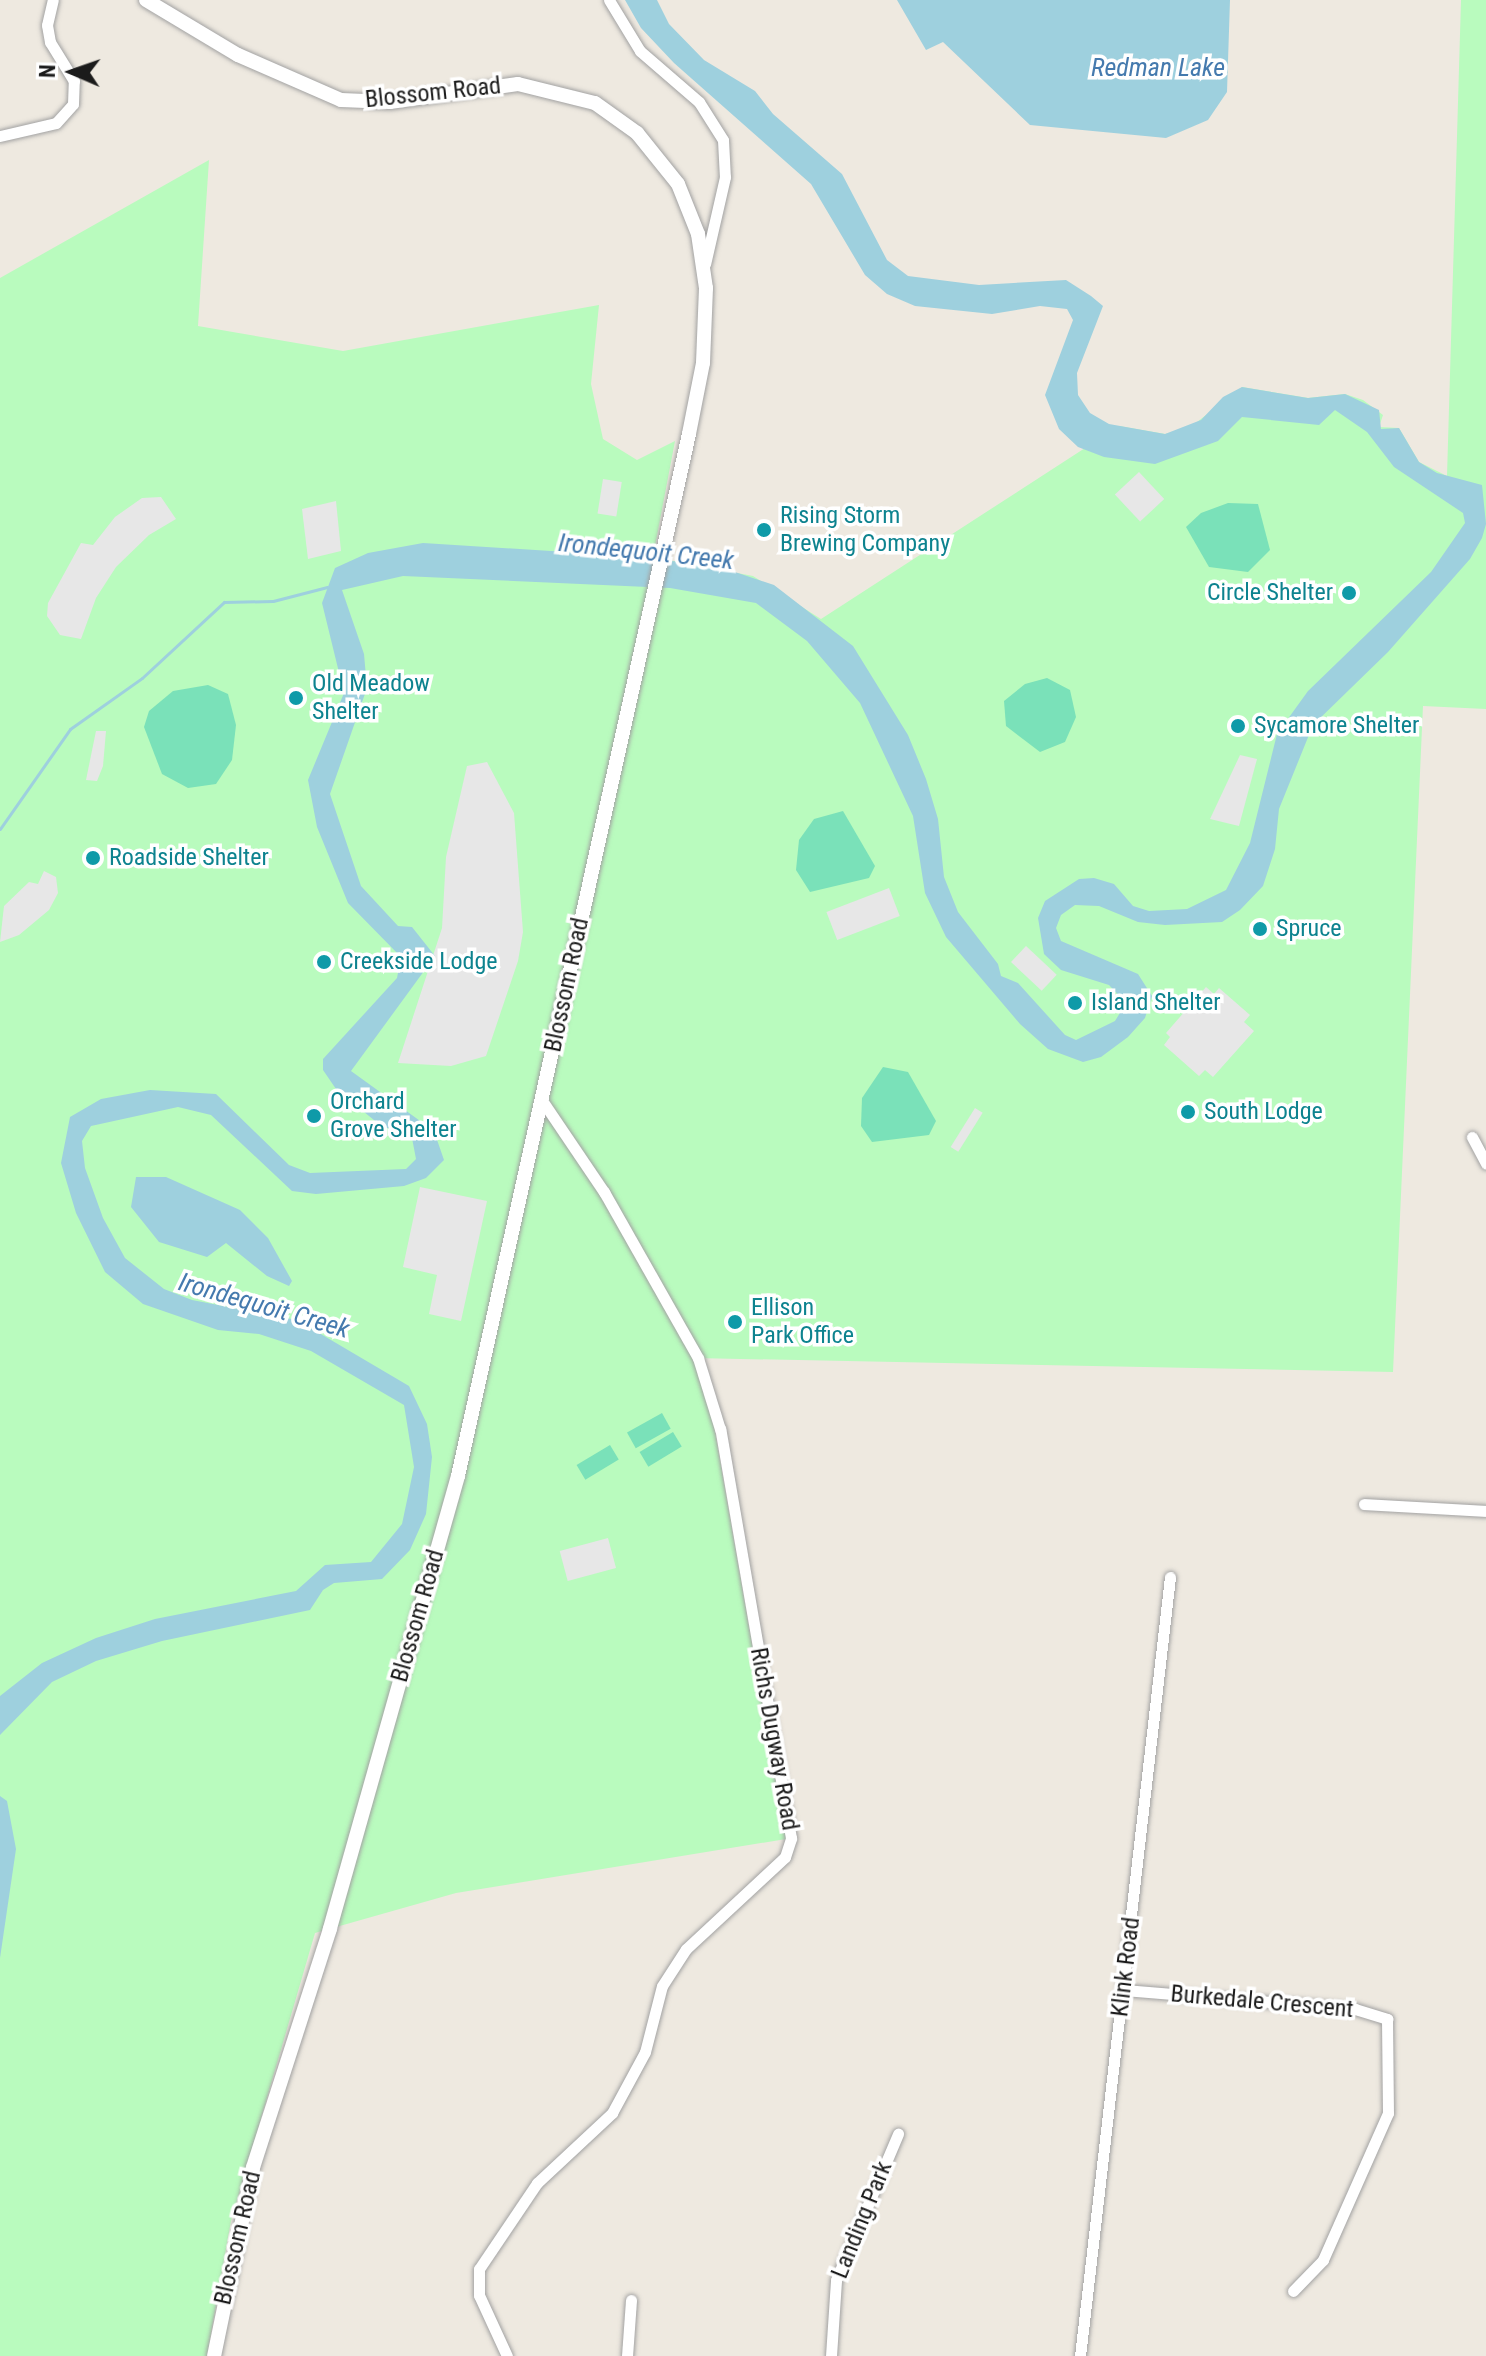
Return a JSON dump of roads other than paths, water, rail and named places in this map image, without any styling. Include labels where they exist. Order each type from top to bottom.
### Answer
[{"type":"street","points":[[0,136],[56,123],[73,104],[74,81],[50,42],[47,25],[53,0]]},
{"type":"street","name":"Blossom Road","points":[[146,0],[238,55],[341,100],[390,102],[518,84],[595,103],[637,133],[672,175],[689,210],[705,264],[703,363],[458,1476],[330,1929],[253,2168],[214,2356]]},
{"type":"street","points":[[609,0],[640,51],[699,102],[723,140],[725,177],[705,264]]},
{"type":"street","name":"Richs Dugway Road","points":[[507,2356],[479,2295],[479,2269],[537,2183],[612,2113],[645,2052],[662,1986],[686,1949],[785,1857],[791,1846],[720,1429],[698,1358],[604,1192],[541,1099]]},
{"type":"street","points":[[1472,1137],[1486,1163]]},
{"type":"street","points":[[1364,1504],[1486,1511]]},
{"type":"street","name":"Klink Road","points":[[1080,2356],[1170,1577]]},
{"type":"street","name":"Burkedale Crescent","points":[[1124,1990],[1355,2009],[1387,2019],[1388,2113],[1323,2260],[1293,2291]]},
{"type":"street","name":"Landing Park","points":[[831,2356],[836,2280],[898,2134]]},
{"type":"street","points":[[627,2356],[631,2300]]},
{"type":"water","points":[[625,0],[657,0],[669,24],[704,60],[755,91],[773,114],[842,174],[887,260],[908,276],[979,285],[1066,280],[1103,306],[1077,373],[1078,395],[1090,413],[1109,424],[1165,434],[1201,420],[1223,397],[1242,387],[1308,398],[1345,394],[1379,410],[1381,429],[1399,428],[1419,462],[1437,473],[1482,485],[1486,524],[1482,538],[1470,559],[1388,652],[1313,725],[1279,809],[1275,849],[1263,886],[1240,910],[1222,922],[1165,925],[1138,922],[1099,906],[1075,905],[1061,915],[1056,928],[1061,941],[1138,974],[1152,996],[1145,1018],[1128,1037],[1101,1057],[1083,1062],[1048,1049],[1020,1024],[946,937],[925,893],[913,816],[860,703],[807,641],[756,603],[670,588],[403,576],[342,590],[364,654],[367,688],[330,794],[361,886],[398,926],[412,927],[435,956],[351,1071],[434,1131],[444,1160],[426,1178],[404,1186],[316,1194],[292,1191],[211,1115],[178,1107],[91,1126],[82,1141],[85,1168],[103,1218],[125,1258],[164,1289],[192,1300],[297,1320],[409,1386],[427,1424],[432,1457],[426,1514],[410,1550],[382,1579],[334,1583],[323,1590],[310,1610],[162,1641],[96,1661],[52,1682],[0,1735],[0,1696],[42,1663],[96,1638],[155,1619],[296,1591],[325,1565],[371,1562],[402,1524],[414,1467],[404,1405],[311,1351],[259,1334],[218,1330],[143,1304],[105,1272],[76,1213],[61,1163],[70,1117],[101,1099],[150,1090],[216,1094],[289,1165],[310,1173],[406,1169],[416,1159],[412,1138],[380,1125],[336,1089],[323,1070],[323,1059],[397,978],[401,957],[348,903],[317,827],[308,780],[344,693],[322,603],[335,568],[368,553],[423,543],[645,557],[726,569],[774,585],[853,646],[908,735],[926,779],[938,819],[944,877],[958,912],[998,964],[1001,976],[1018,983],[1065,1035],[1076,1040],[1115,1021],[1126,1003],[1109,985],[1061,970],[1044,954],[1038,918],[1045,901],[1079,879],[1094,878],[1114,884],[1133,906],[1149,911],[1187,909],[1226,890],[1250,843],[1277,734],[1308,691],[1431,572],[1465,523],[1463,513],[1394,467],[1367,432],[1335,410],[1319,425],[1242,417],[1218,441],[1155,464],[1104,457],[1078,447],[1059,429],[1045,395],[1073,320],[1067,309],[1040,306],[992,314],[915,306],[887,294],[865,275],[811,184],[674,63],[641,28]]},
{"type":"water","name":"Redman Lake","points":[[897,0],[1230,0],[1227,92],[1208,120],[1166,138],[1030,125],[943,42],[926,50]]},
{"type":"water","points":[[136,1177],[166,1177],[240,1210],[268,1238],[292,1281],[289,1286],[267,1276],[226,1243],[207,1257],[159,1242],[131,1207]]},
{"type":"water","points":[[0,1796],[7,1801],[16,1849],[0,1958]]},
{"type":"waterway","points":[[0,829],[70,729],[142,678],[224,602],[273,601],[327,587]]},
{"type":"place","name":"Rising Storm Brewing Company","points":[[764,530]]},
{"type":"place","name":"Circle Shelter","points":[[1349,593]]},
{"type":"place","name":"Old Meadow Shelter","points":[[296,698]]},
{"type":"place","name":"Sycamore Shelter","points":[[1238,726]]},
{"type":"place","name":"Roadside Shelter","points":[[93,858]]},
{"type":"place","name":"Spruce","points":[[1260,929]]},
{"type":"place","name":"Creekside Lodge","points":[[324,962]]},
{"type":"place","name":"Island Shelter","points":[[1075,1003]]},
{"type":"place","name":"South Lodge","points":[[1188,1112]]},
{"type":"place","name":"Orchard Grove Shelter","points":[[314,1116]]},
{"type":"place","name":"Ellison Park Office","points":[[735,1322]]},
{"type":"water label","name":"Irondequoit Creek","points":[[646,552]]},
{"type":"water label","name":"Irondequoit Creek","points":[[264,1306]]}]
